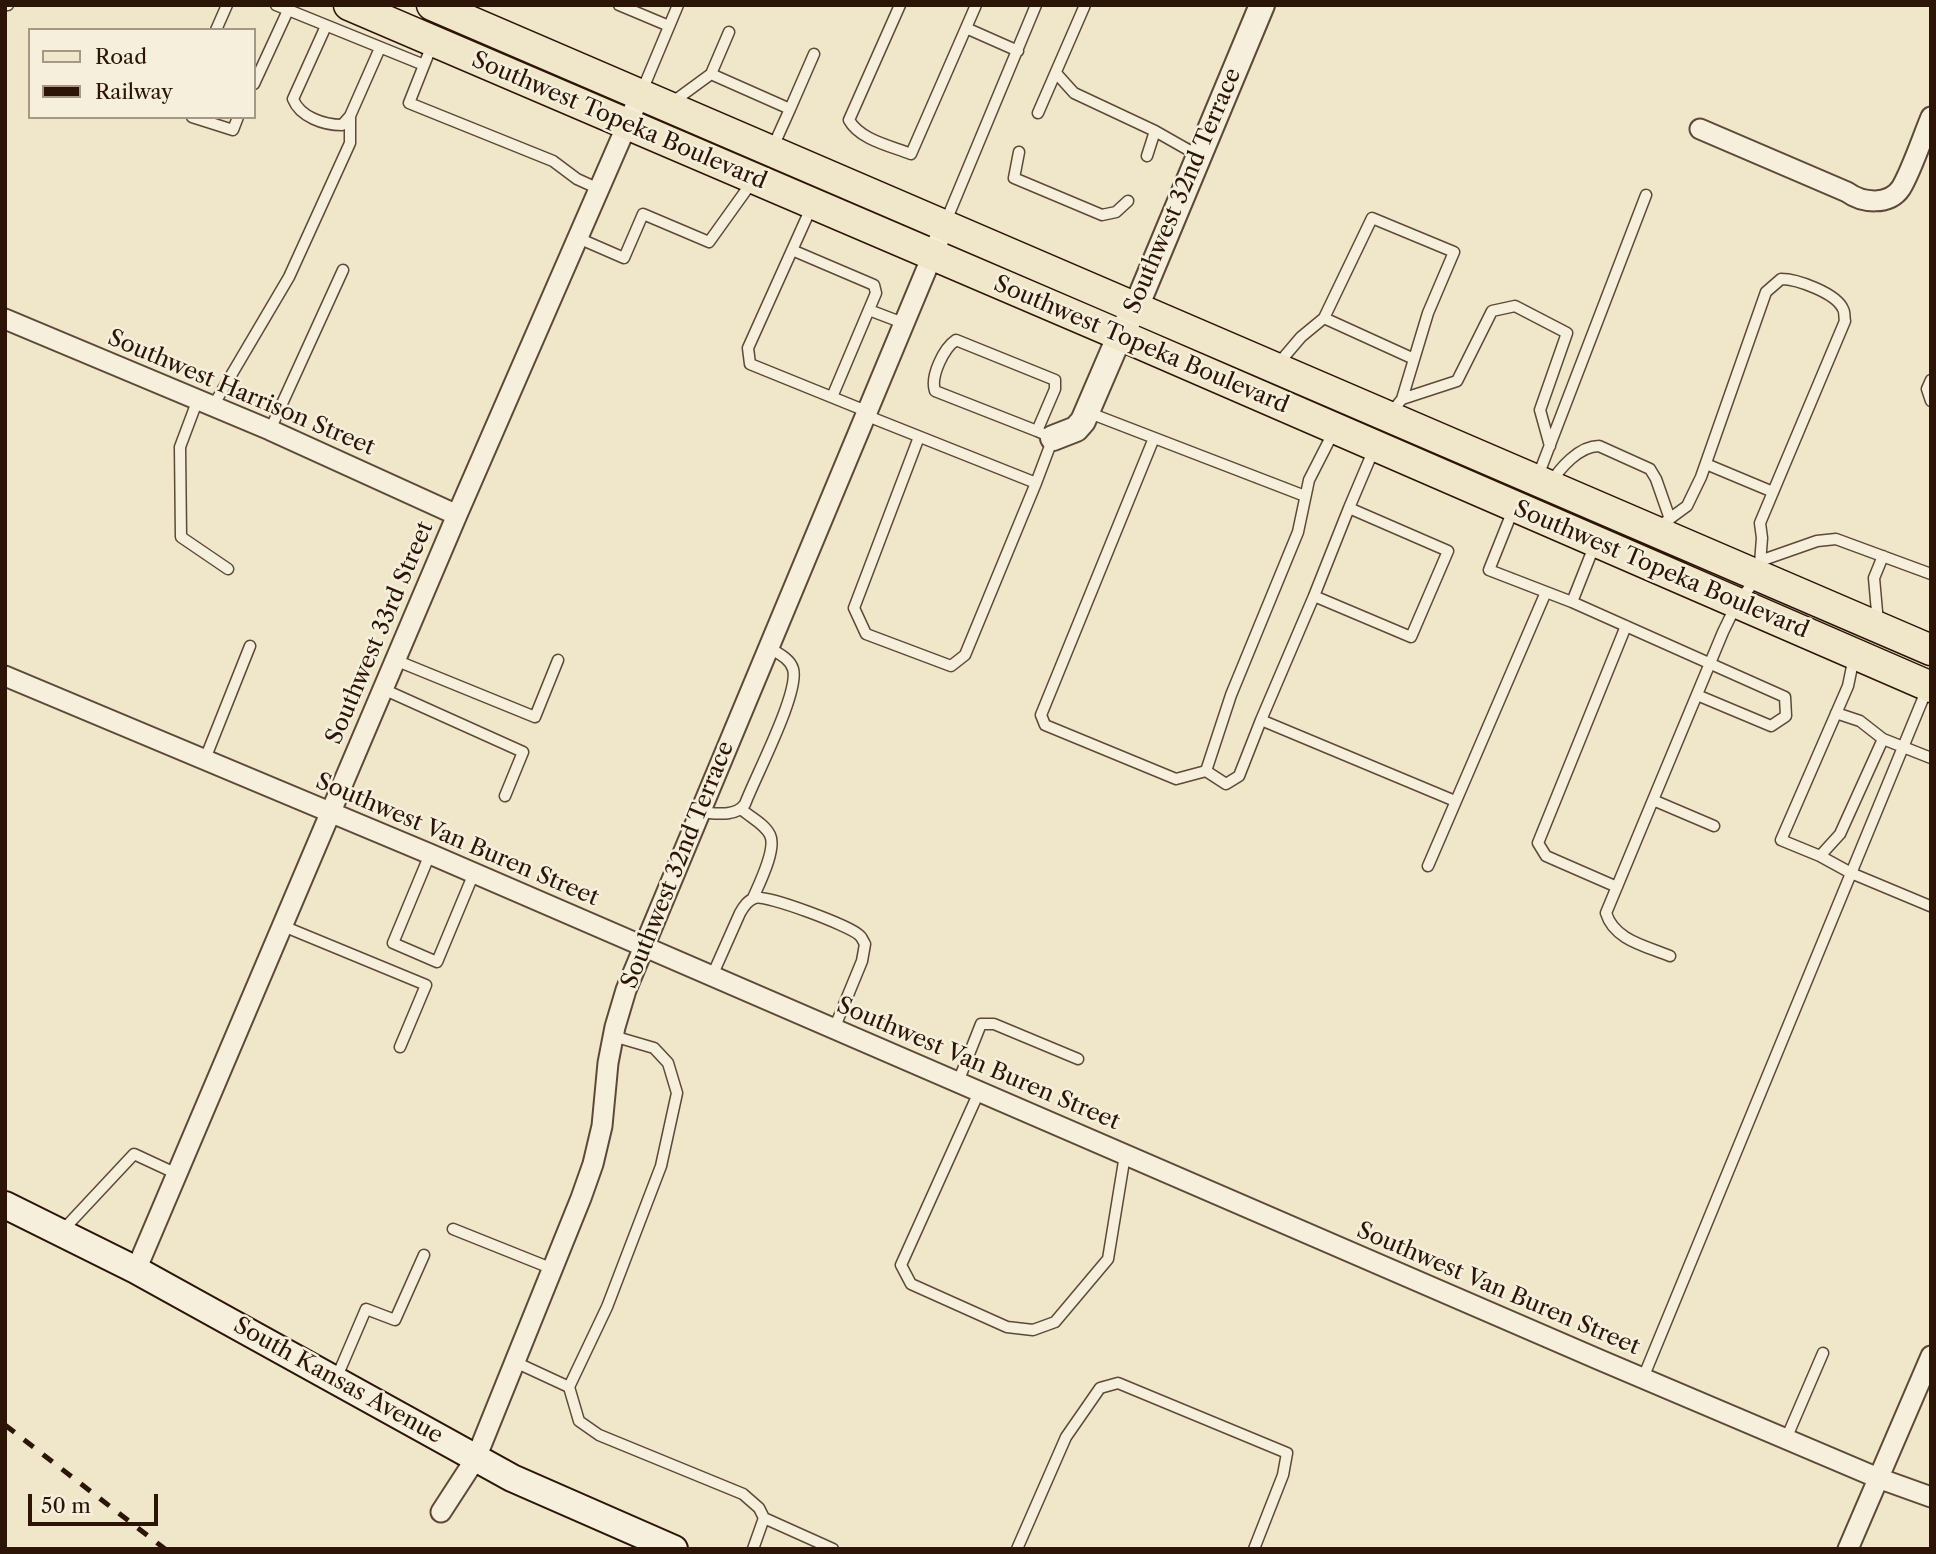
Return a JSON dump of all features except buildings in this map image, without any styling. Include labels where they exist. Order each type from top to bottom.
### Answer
[{"type":"main road","name":"Southwest Topeka Boulevard","points":[[349,5],[429,54],[627,124],[1930,686]]},
{"type":"main road","name":"Southwest Topeka Boulevard","points":[[432,5],[1275,368],[1395,408],[1543,482],[1662,524],[1759,568],[1878,628],[1931,650]]},
{"type":"main road","points":[[1375,445],[1395,408]]},
{"type":"main road","points":[[1518,508],[1543,482]]},
{"type":"main road","name":"South Kansas Avenue","points":[[5,1205],[136,1270],[512,1478],[674,1549]]},
{"type":"street","name":"Southwest 32nd Terrace","points":[[1045,434],[1076,429],[1083,421],[1120,335],[1136,307],[1262,5]]},
{"type":"street","name":"Southwest 33rd Street","points":[[136,1270],[457,515],[627,124],[653,100]]},
{"type":"street","points":[[1700,129],[1860,199],[1882,200],[1901,188],[1931,117]]},
{"type":"street","name":"Southwest 32nd Terrace","points":[[441,1512],[476,1458],[593,1164],[602,1126],[613,1036],[626,990],[643,946],[944,225]]},
{"type":"street","name":"Southwest Harrison Street","points":[[5,319],[270,430],[457,515]]},
{"type":"street","name":"Southwest Van Buren Street","points":[[5,676],[430,854],[1786,1439],[1931,1497]]},
{"type":"street","points":[[1848,1549],[1931,1356]]},
{"type":"lane","points":[[217,28],[227,5]]},
{"type":"lane","points":[[276,5],[290,8],[380,48],[429,54],[408,103],[553,161],[577,179],[599,188]]},
{"type":"lane","points":[[619,5],[669,26]]},
{"type":"lane","points":[[653,100],[669,26],[678,5]]},
{"type":"lane","points":[[900,5],[849,120],[854,128],[865,136],[911,154],[976,5]]},
{"type":"lane","points":[[944,225],[1036,5]]},
{"type":"lane","points":[[1038,113],[1085,5]]},
{"type":"lane","points":[[256,80],[290,8]]},
{"type":"lane","points":[[326,26],[293,99],[297,109],[304,114],[331,125],[342,125],[350,116],[380,48]]},
{"type":"lane","points":[[966,28],[1018,51]]},
{"type":"lane","points":[[653,100],[711,74],[729,32]]},
{"type":"lane","points":[[771,151],[814,54]]},
{"type":"lane","points":[[711,74],[790,109]]},
{"type":"lane","points":[[1056,74],[1074,93],[1155,131],[1199,156]]},
{"type":"lane","points":[[228,569],[181,537],[180,447],[205,403],[289,277],[350,144],[350,116]]},
{"type":"lane","points":[[198,119],[233,130],[237,119]]},
{"type":"lane","points":[[1147,156],[1155,131]]},
{"type":"lane","points":[[1019,152],[1014,177],[1102,215],[1116,212],[1128,201]]},
{"type":"lane","points":[[578,238],[624,258],[643,214],[709,242],[754,179]]},
{"type":"lane","points":[[1543,482],[1550,446],[1646,195]]},
{"type":"lane","points":[[813,204],[748,348],[750,364],[832,397],[919,437],[1036,483]]},
{"type":"lane","points":[[1275,368],[1301,337],[1324,318],[1372,218],[1454,252],[1428,313],[1395,408]]},
{"type":"lane","points":[[792,250],[874,285],[876,293],[832,397]]},
{"type":"lane","points":[[270,430],[343,270]]},
{"type":"lane","points":[[1543,482],[1591,446],[1599,446],[1650,469],[1656,479],[1662,524],[1687,506],[1706,464],[1766,292],[1781,279],[1791,279],[1830,295],[1843,308],[1845,320],[1760,523],[1762,538],[1759,568],[1737,603],[1710,664],[1606,914],[1610,926],[1620,935],[1670,956]]},
{"type":"lane","points":[[1395,408],[1457,381],[1492,312],[1515,306],[1567,333],[1540,410],[1550,446]]},
{"type":"lane","points":[[869,310],[903,323]]},
{"type":"lane","points":[[1324,318],[1414,359]]},
{"type":"lane","points":[[919,437],[854,608],[866,634],[951,666],[965,655],[1036,483],[1055,380],[956,340],[948,345],[932,383],[934,391],[1045,434]]},
{"type":"lane","points":[[1931,380],[1927,389],[1931,401]]},
{"type":"lane","points":[[1087,412],[1305,496]]},
{"type":"lane","points":[[1206,771],[1231,695],[1298,532],[1309,480],[1336,428]]},
{"type":"lane","points":[[1154,438],[1041,715],[1045,725],[1176,779],[1206,771],[1226,784],[1239,776],[1375,445]]},
{"type":"lane","points":[[1706,464],[1773,492]]},
{"type":"lane","points":[[1314,596],[1411,636],[1448,551],[1349,508]]},
{"type":"lane","points":[[1518,508],[1489,570],[1572,602],[1785,697],[1786,716],[1771,726],[1697,695]]},
{"type":"lane","points":[[1759,568],[1817,541],[1836,539],[1931,574]]},
{"type":"lane","points":[[1572,602],[1596,542]]},
{"type":"lane","points":[[1878,628],[1874,578],[1883,556]]},
{"type":"lane","points":[[1428,866],[1546,592]]},
{"type":"lane","points":[[1617,887],[1546,856],[1538,843],[1626,626]]},
{"type":"lane","points":[[205,759],[250,646]]},
{"type":"lane","points":[[699,812],[734,813],[741,809],[789,699],[793,668],[785,657],[768,647]]},
{"type":"lane","points":[[1855,654],[1848,686],[1781,840],[1930,906]]},
{"type":"lane","points":[[396,660],[535,718],[558,660]]},
{"type":"lane","points":[[1643,1378],[1930,686]]},
{"type":"lane","points":[[383,689],[523,752],[505,796]]},
{"type":"lane","points":[[1836,713],[1860,721],[1883,739],[1931,758]]},
{"type":"lane","points":[[1261,720],[1455,801]]},
{"type":"lane","points":[[1820,856],[1840,834],[1883,739]]},
{"type":"lane","points":[[1653,800],[1714,826]]},
{"type":"lane","points":[[712,976],[740,913],[753,898],[772,848],[772,837],[765,828],[741,809]]},
{"type":"lane","points":[[430,854],[393,943],[437,962],[474,873]]},
{"type":"lane","points":[[753,898],[773,900],[859,934],[865,944],[862,961],[834,1029]]},
{"type":"lane","points":[[282,926],[426,985],[400,1047]]},
{"type":"lane","points":[[958,1082],[981,1024],[995,1024],[1078,1059]]},
{"type":"lane","points":[[613,1036],[654,1048],[668,1063],[677,1093],[661,1166],[607,1307],[569,1387],[579,1421],[599,1435],[743,1494],[759,1508],[764,1518],[833,1549]]},
{"type":"lane","points":[[979,1092],[901,1265],[911,1284],[1007,1327],[1033,1330],[1055,1322],[1108,1259],[1125,1155]]},
{"type":"lane","points":[[62,1231],[134,1154],[177,1174]]},
{"type":"lane","points":[[453,1229],[553,1269]]},
{"type":"lane","points":[[336,1380],[366,1309],[395,1320],[424,1255]]},
{"type":"lane","points":[[1786,1439],[1823,1353]]},
{"type":"lane","points":[[515,1362],[569,1387]]},
{"type":"lane","points":[[1017,1549],[1066,1437],[1100,1388],[1118,1383],[1287,1453],[1283,1475],[1254,1549]]},
{"type":"lane","points":[[753,1549],[764,1518]]},
{"type":"railway","points":[[5,1425],[165,1549]]}]
